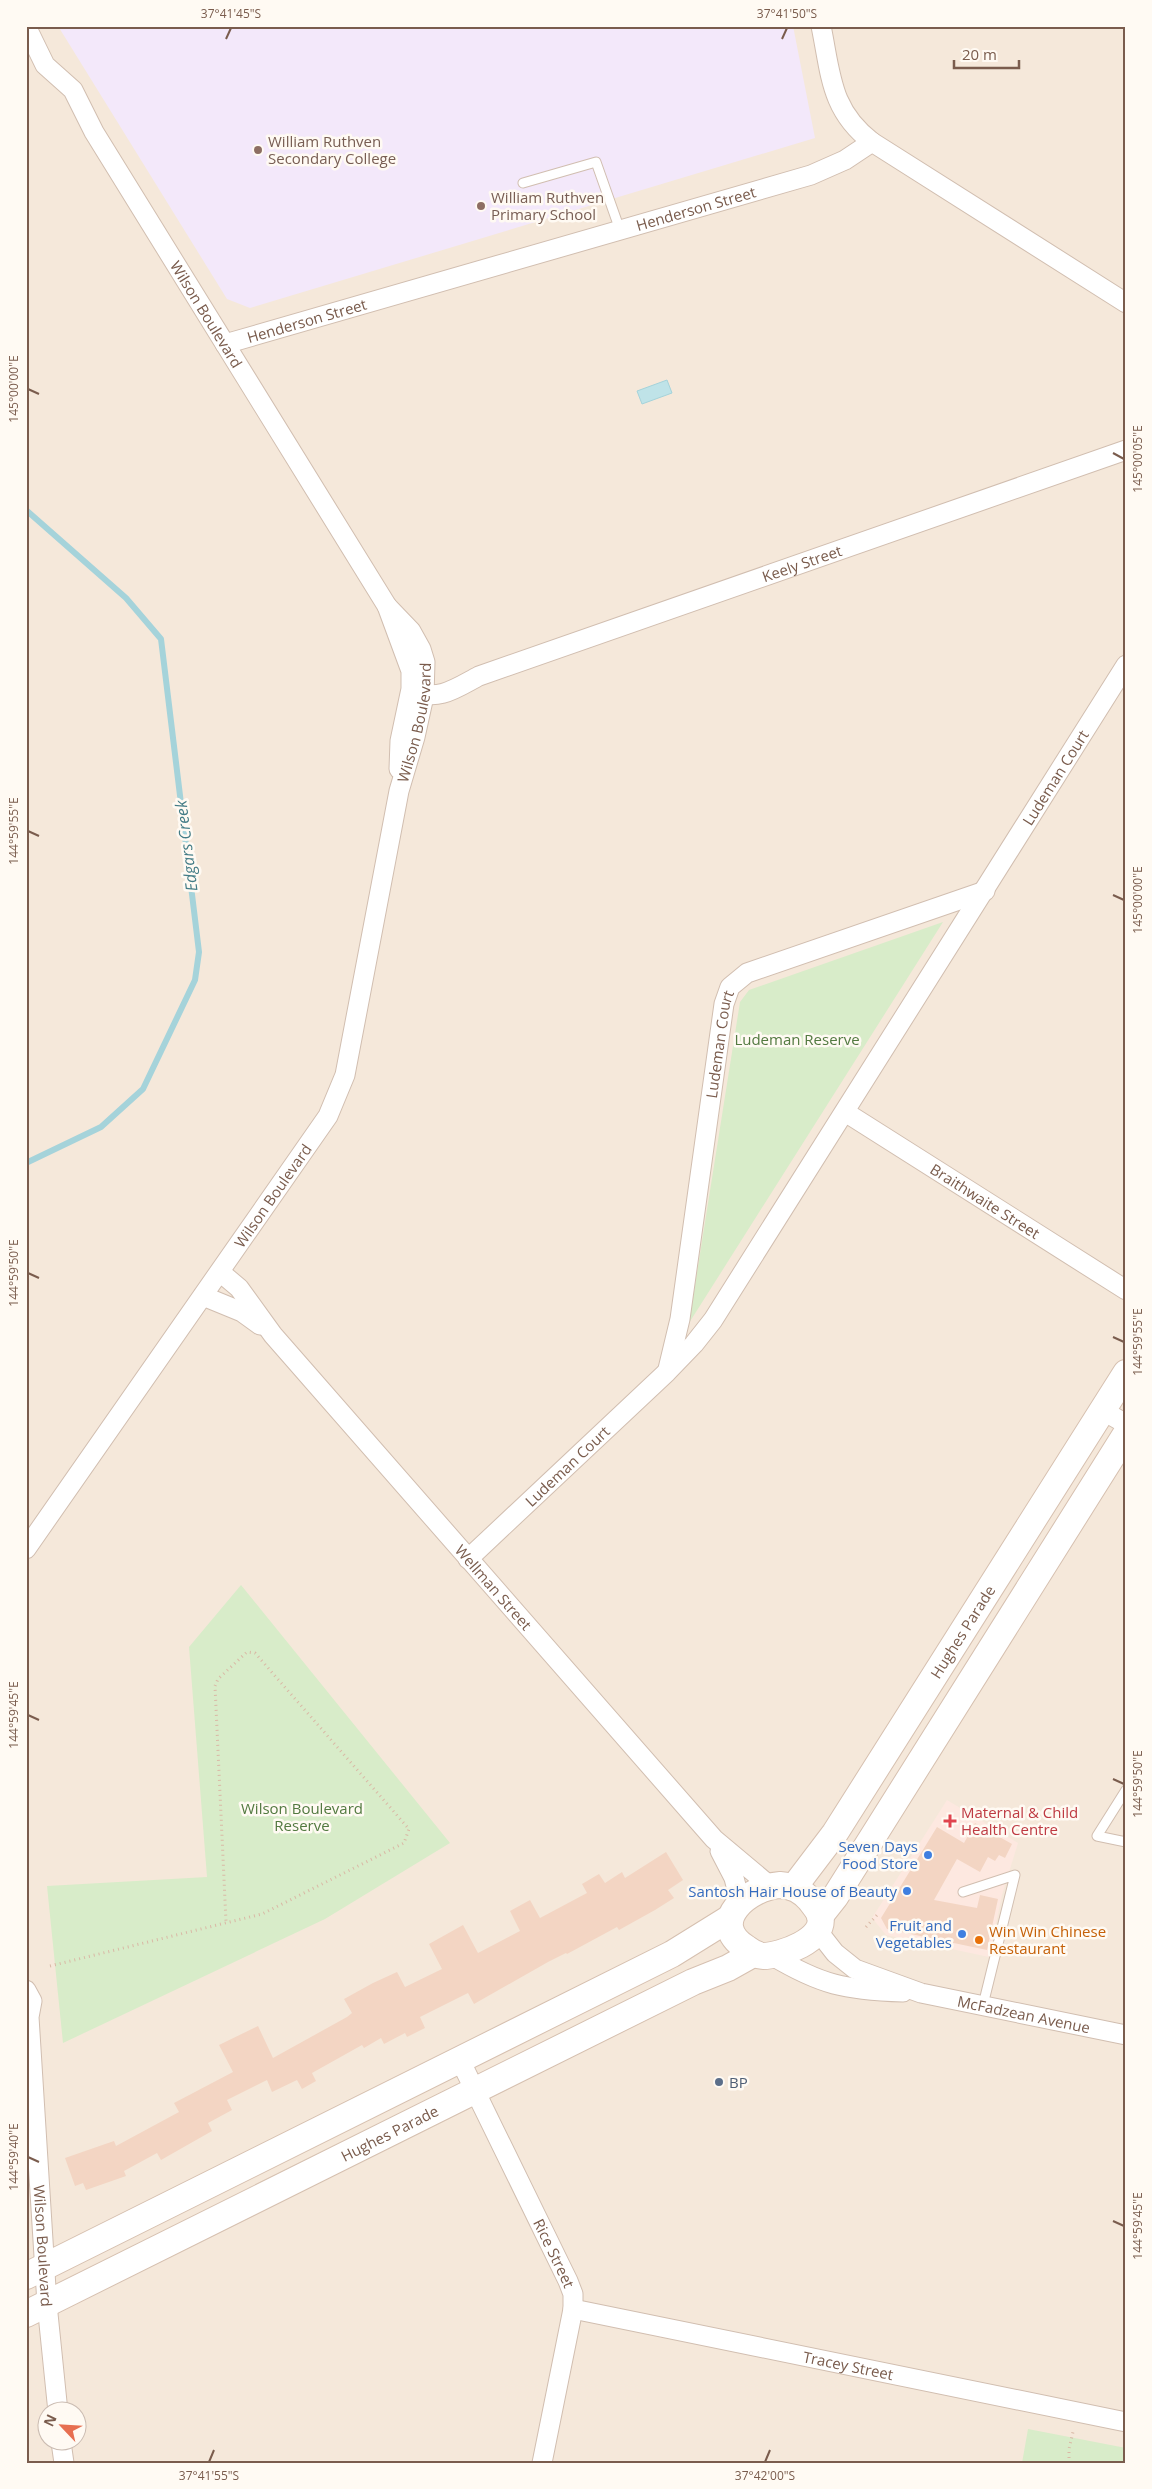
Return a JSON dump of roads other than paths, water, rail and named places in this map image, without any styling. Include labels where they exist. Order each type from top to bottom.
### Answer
[{"type":"street","name":"Wilson Boulevard","points":[[26,26],[45,65],[73,90],[94,132],[387,606],[406,653],[411,671],[420,689],[400,741],[399,790],[345,1075],[328,1116],[26,1549]]},
{"type":"street","points":[[821,26],[838,104],[847,119],[872,142],[1126,303]]},
{"type":"street","name":"Henderson Street","points":[[225,344],[811,175],[845,160],[872,142]]},
{"type":"street","name":"Keely Street","points":[[420,689],[444,694],[479,676],[1126,450]]},
{"type":"street","name":"Ludeman Court","points":[[468,1559],[667,1372],[694,1344],[713,1320],[1126,665]]},
{"type":"street","name":"Ludeman Court","points":[[667,1372],[680,1319],[724,1004],[730,987],[747,973],[985,891]]},
{"type":"street","name":"Braithwaite Street","points":[[845,1112],[1126,1290]]},
{"type":"street","name":"Wellman Street","points":[[220,1272],[239,1288],[273,1335],[714,1839],[751,1872],[782,1886]]},
{"type":"street","name":"Wellman Street","points":[[203,1296],[242,1312],[273,1335]]},
{"type":"street","name":"Hughes Parade","points":[[782,1886],[835,1833],[1126,1373]]},
{"type":"street","points":[[1102,1410],[1126,1424]]},
{"type":"street","points":[[735,1910],[730,1924],[739,1944],[762,1954],[790,1951],[802,1944],[819,1923],[1126,1434]]},
{"type":"street","name":"Wellman Street","points":[[714,1839],[734,1878],[735,1910]]},
{"type":"street","points":[[36,2271],[672,1954],[735,1910],[755,1891],[782,1886],[805,1895],[819,1923]]},
{"type":"street","name":"McFadzean Avenue","points":[[819,1923],[835,1953],[855,1969],[921,1993]]},
{"type":"street","name":"Hughes Parade","points":[[37,2309],[475,2090],[762,1954]]},
{"type":"street","name":"McFadzean Avenue","points":[[762,1954],[803,1974],[833,1984],[861,1990],[921,1993],[1126,2035]]},
{"type":"street","name":"Wilson Boulevard","points":[[26,1990],[32,2001],[29,2017],[37,2309],[56,2402]]},
{"type":"street","name":"Rice Street","points":[[460,2060],[568,2280],[573,2294],[573,2309],[542,2463]]},
{"type":"street","name":"Tracey Street","points":[[573,2309],[1126,2422]]},
{"type":"lane","points":[[524,183],[596,162],[620,230]]},
{"type":"lane","points":[[1126,1790],[1097,1836],[1126,1842]]},
{"type":"lane","points":[[963,1892],[1015,1875],[983,2005]]},
{"type":"water","points":[[667,380],[672,393],[642,404],[637,391]]},
{"type":"waterway","name":"Edgars Creek","points":[[26,510],[126,598],[161,639],[199,952],[195,980],[143,1089],[101,1127],[26,1163]]},
{"type":"place","name":"William Ruthven Secondary College","points":[[258,150]]},
{"type":"place","name":"William Ruthven Primary School","points":[[481,206]]},
{"type":"place","name":"Maternal & Child Health Centre","points":[[950,1821]]},
{"type":"place","name":"Seven Days Food Store","points":[[928,1855]]},
{"type":"place","name":"Santosh Hair House of Beauty","points":[[907,1891]]},
{"type":"place","name":"Fruit and Vegetables","points":[[962,1934]]},
{"type":"place","name":"Win Win Chinese Restaurant","points":[[979,1940]]},
{"type":"place","name":"BP","points":[[719,2082]]},
{"type":"park label","name":"Ludeman Reserve","points":[[797,1039]]},
{"type":"park label","name":"Wilson Boulevard Reserve","points":[[302,1816]]}]
